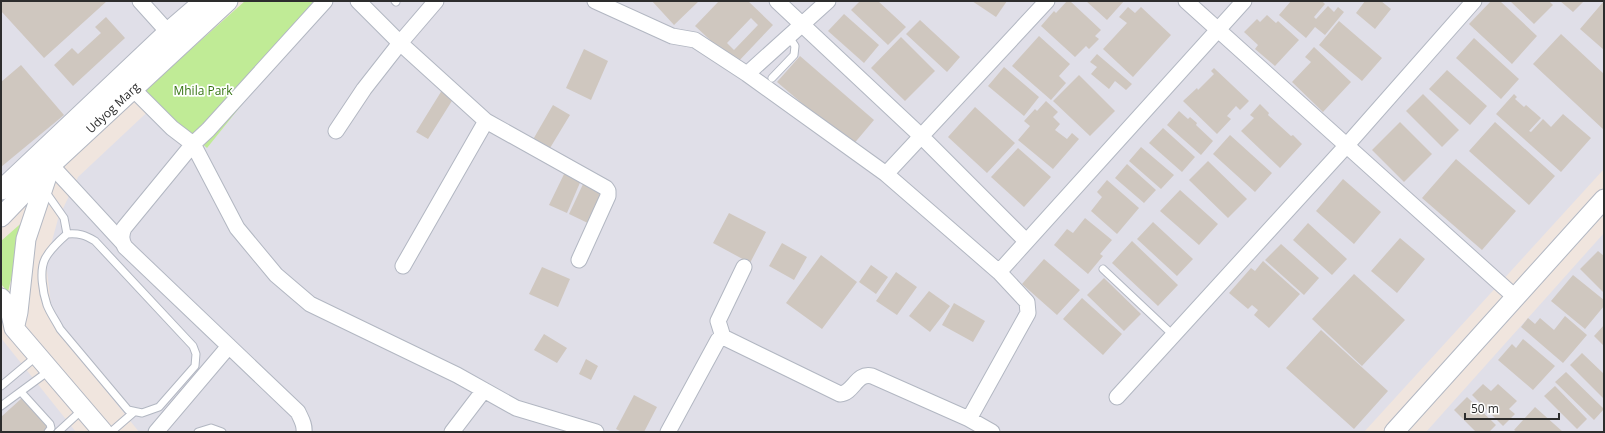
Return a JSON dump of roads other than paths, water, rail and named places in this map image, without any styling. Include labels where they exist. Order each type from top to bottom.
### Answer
[{"type":"street","points":[[140,1],[168,32]]},
{"type":"street","name":"Udyog Marg","points":[[1,190],[168,32],[204,1]]},
{"type":"street","name":"Udyog Marg","points":[[1,217],[51,165],[228,1]]},
{"type":"street","points":[[122,242],[121,235],[124,228],[193,144],[325,1]]},
{"type":"street","points":[[358,1],[400,43],[486,121],[606,188],[608,191],[608,196],[579,260]]},
{"type":"street","points":[[336,131],[364,89],[400,43],[436,1]]},
{"type":"street","points":[[594,1],[670,36],[695,40],[747,74],[886,174],[999,272],[1027,302],[1028,313],[969,418]]},
{"type":"street","points":[[777,1],[921,136],[1026,241]]},
{"type":"street","points":[[747,74],[828,1]]},
{"type":"street","points":[[886,174],[1047,1]]},
{"type":"street","points":[[1186,1],[1515,297]]},
{"type":"street","points":[[999,272],[1244,1]]},
{"type":"street","points":[[1117,397],[1347,145],[1474,1]]},
{"type":"street","points":[[133,88],[172,128],[193,144],[237,228],[276,276],[310,304],[457,375],[516,408],[596,432]]},
{"type":"street","points":[[403,266],[486,121]]},
{"type":"street","points":[[8,326],[18,312],[26,239],[51,165]]},
{"type":"street","points":[[51,165],[125,247],[298,412],[304,427],[304,432]]},
{"type":"street","points":[[1394,432],[1602,203]]},
{"type":"street","points":[[744,267],[718,321],[723,338],[840,394],[845,393],[860,378],[868,375],[969,418],[992,432]]},
{"type":"street","points":[[1,298],[10,310],[8,326]]},
{"type":"street","points":[[8,326],[38,355],[103,432]]},
{"type":"street","points":[[668,432],[718,340],[723,338]]},
{"type":"street","points":[[156,432],[229,346]]},
{"type":"street","points":[[452,432],[484,390]]},
{"type":"lane","points":[[772,78],[794,55],[795,46],[789,37]]},
{"type":"lane","points":[[44,189],[64,218],[67,234]]},
{"type":"lane","points":[[78,233],[86,235],[94,241],[193,346],[196,354],[195,366],[159,407],[149,412],[134,412],[128,410],[122,404],[60,329],[47,305],[43,270],[44,260],[53,246],[67,234],[78,233]]},
{"type":"lane","points":[[1103,269],[1174,335]]},
{"type":"lane","points":[[1,386],[38,355]]},
{"type":"lane","points":[[1,406],[50,370]]},
{"type":"lane","points":[[21,392],[50,424],[51,428],[48,432]]},
{"type":"lane","points":[[58,432],[83,409]]},
{"type":"lane","points":[[111,432],[134,412]]},
{"type":"lane","points":[[198,432],[210,428],[222,432]]},
{"type":"park label","name":"Mhila Park","points":[[203,91]]}]
